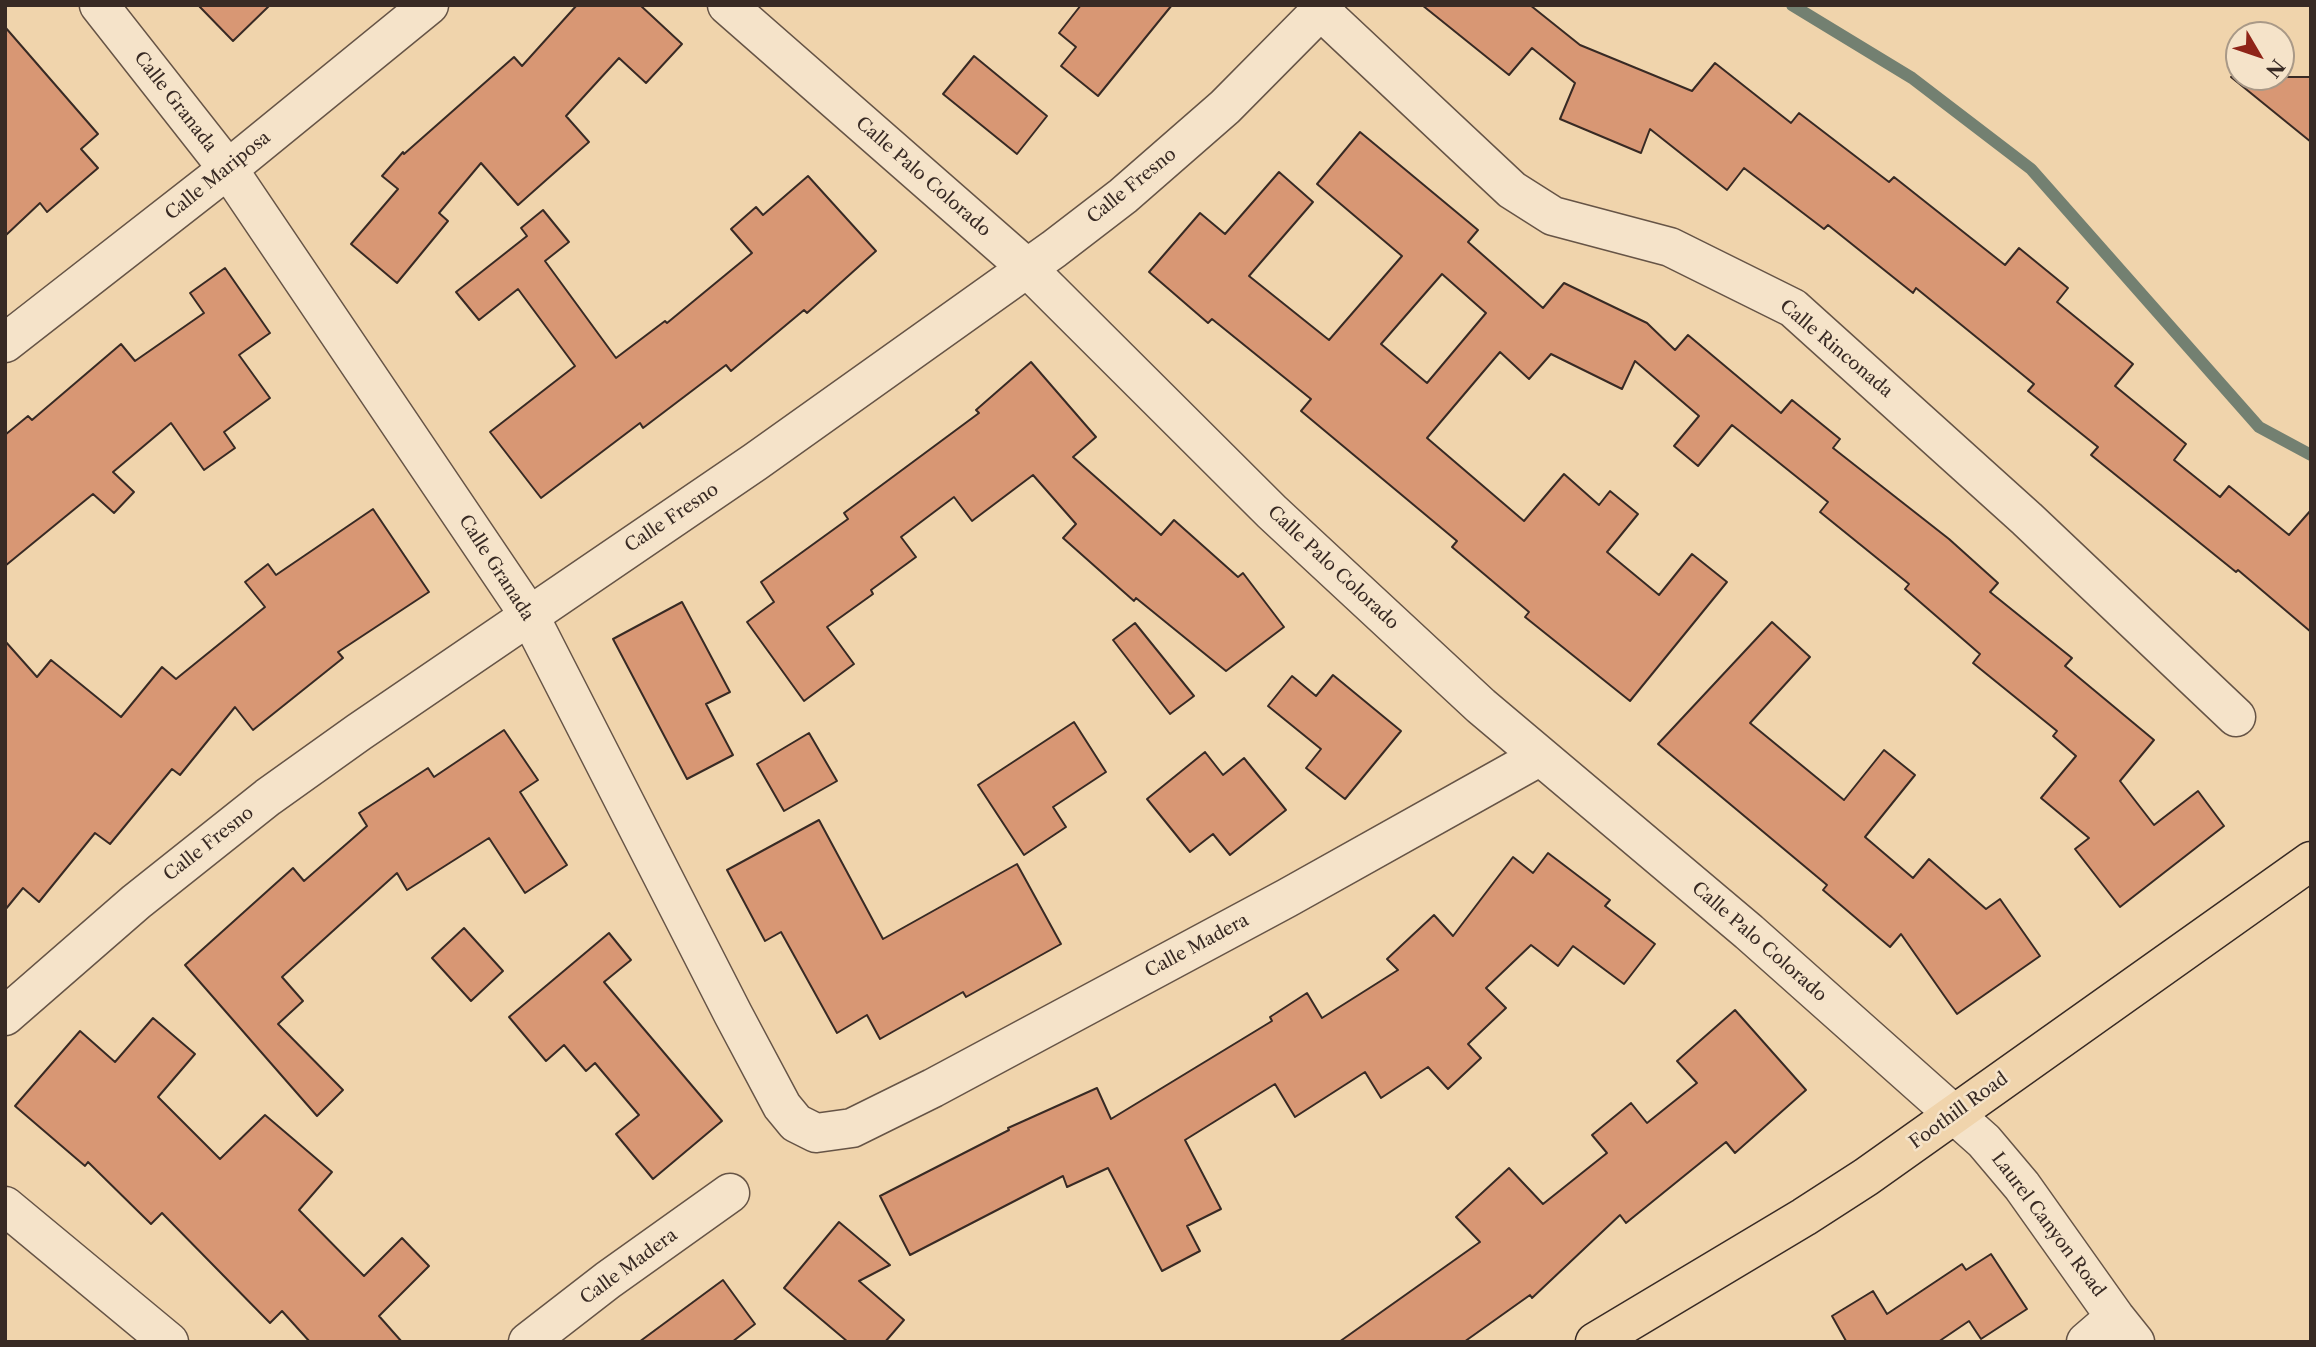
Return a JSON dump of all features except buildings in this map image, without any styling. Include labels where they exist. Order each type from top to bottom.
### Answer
[{"type":"main road","name":"Foothill Road","points":[[1595,1342],[1804,1217],[1954,1115],[2311,861]]},
{"type":"street","name":"Calle Granada","points":[[99,5],[228,169],[528,615],[782,1106],[796,1123],[816,1133],[852,1128]]},
{"type":"street","name":"Calle Mariposa","points":[[5,343],[228,169],[429,5]]},
{"type":"street","name":"Calle Palo Colorado","points":[[727,5],[1026,267],[1272,512],[1539,757],[1749,932],[1954,1115]]},
{"type":"street","name":"Calle Fresno","points":[[5,1016],[136,902],[268,797],[528,615],[755,462],[1124,196],[1225,107],[1324,8]]},
{"type":"street","name":"Calle Rinconada","points":[[1324,8],[1513,190],[1532,204],[1553,216],[1670,247],[1793,308],[2028,519],[2236,717]]},
{"type":"street","name":"Calle Madera","points":[[852,1128],[933,1088],[1287,898],[1539,757]]},
{"type":"street","name":"Laurel Canyon Road","points":[[1954,1115],[1984,1141],[2022,1186],[2125,1329]]},
{"type":"street","name":"Calle Madera","points":[[528,1342],[608,1280],[730,1193]]},
{"type":"street","points":[[5,1206],[169,1342]]},
{"type":"street","points":[[2086,1342],[2125,1329]]},
{"type":"waterway","points":[[1792,5],[1912,78],[2031,169],[2259,427],[2311,455]]}]
